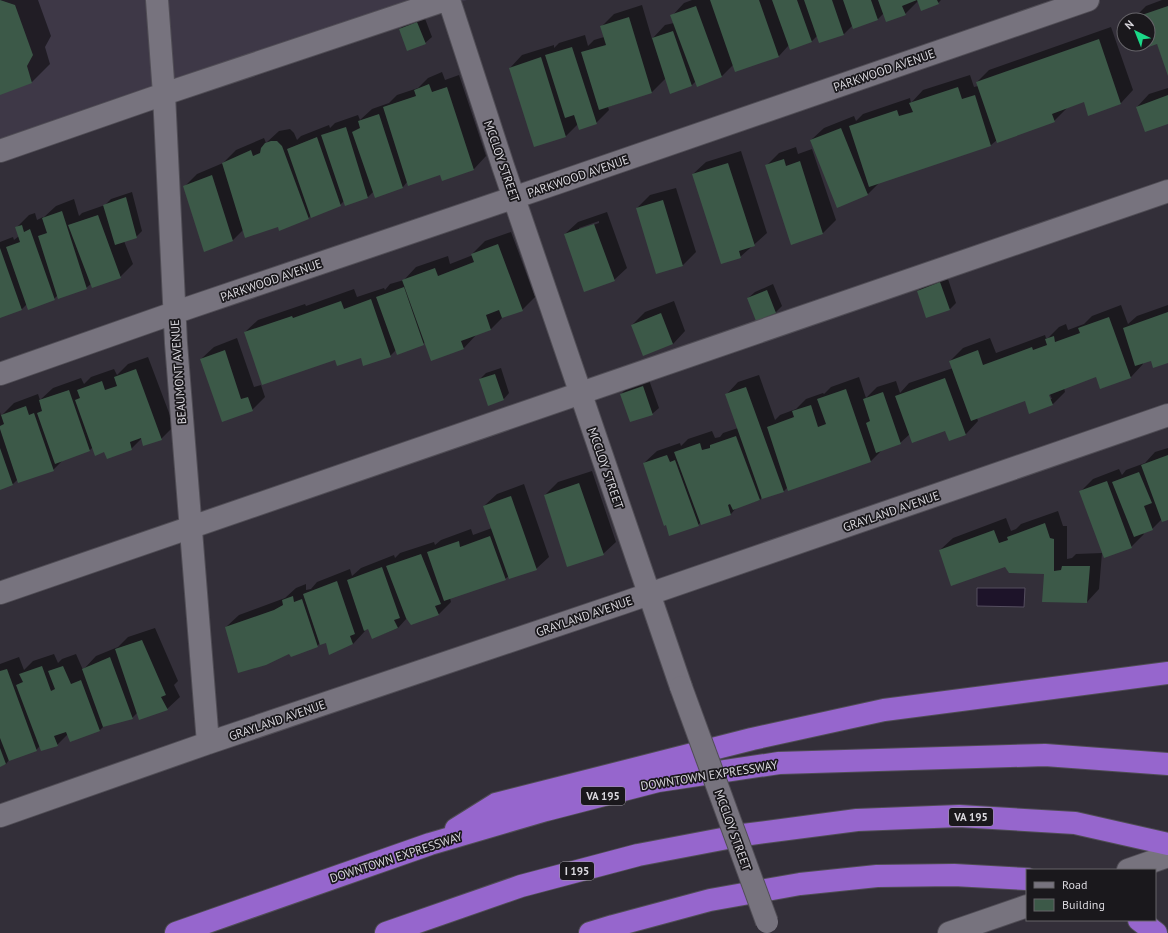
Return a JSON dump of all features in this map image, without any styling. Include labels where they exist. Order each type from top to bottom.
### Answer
[{"type":"highway","points":[[430,844],[496,804],[752,739],[884,710],[1168,673]]},
{"type":"highway","name":"DOWNTOWN EXPRESSWAY","points":[[176,933],[430,844],[546,810],[658,781],[779,763],[1045,755],[1168,764]]},
{"type":"highway","name":"VA 195","points":[[773,831],[857,820],[959,816],[1075,823],[1168,844]]},
{"type":"highway","name":"I 195","points":[[386,933],[521,886],[638,856],[743,835],[773,831]]},
{"type":"highway","points":[[590,933],[710,900],[800,884],[877,876],[954,875],[1026,879]]},
{"type":"highway","points":[[1140,921],[1156,933]]},
{"type":"street","name":"BEAUMONT AVENUE","points":[[157,0],[164,94],[174,313],[208,743]]},
{"type":"street","points":[[0,151],[164,94],[445,0]]},
{"type":"street","name":"MCCLOY STREET","points":[[448,0],[681,687],[768,928]]},
{"type":"street","name":"PARKWOOD AVENUE","points":[[0,374],[1088,0]]},
{"type":"street","points":[[0,593],[1168,191]]},
{"type":"street","name":"GRAYLAND AVENUE","points":[[0,816],[208,743],[650,594],[1168,415]]},
{"type":"street","points":[[1131,869],[1168,856]]},
{"type":"street","points":[[949,933],[1026,906]]},
{"type":"shaded area","points":[[0,0],[467,0],[0,160]]},
{"type":"shaded area","points":[[977,588],[1025,588],[1024,607],[977,606]]},
{"type":"building","points":[[0,0],[15,5],[33,55],[27,66],[32,83],[0,95]]},
{"type":"building","points":[[710,0],[759,0],[779,57],[735,72]]},
{"type":"building","points":[[772,0],[797,0],[812,42],[790,50]]},
{"type":"building","points":[[804,0],[832,0],[844,35],[819,43]]},
{"type":"building","points":[[843,0],[871,0],[878,20],[853,29]]},
{"type":"building","points":[[878,0],[917,0],[902,6],[906,15],[886,22]]},
{"type":"building","points":[[917,0],[937,0],[939,4],[921,11]]},
{"type":"building","points":[[696,6],[722,77],[697,87],[670,15]]},
{"type":"building","points":[[1168,6],[1168,76],[1156,44],[1156,12],[1150,12]]},
{"type":"building","points":[[629,17],[652,93],[599,110],[581,52],[606,45],[600,26]]},
{"type":"building","points":[[417,22],[426,44],[407,51],[399,29]]},
{"type":"building","points":[[673,31],[692,86],[670,94],[652,38]]},
{"type":"building","points":[[1099,39],[1121,104],[1088,116],[1084,102],[1052,114],[1055,122],[997,143],[976,82]]},
{"type":"building","points":[[572,47],[597,124],[579,130],[574,115],[565,118],[545,55]]},
{"type":"building","points":[[541,57],[566,137],[534,147],[509,68]]},
{"type":"building","points":[[429,84],[432,92],[447,87],[474,170],[442,181],[440,175],[408,186],[383,107],[416,96],[414,90]]},
{"type":"building","points":[[958,87],[962,99],[975,95],[991,146],[869,187],[849,126],[897,110],[899,116],[913,112],[909,103]]},
{"type":"building","points":[[1168,95],[1168,124],[1145,132],[1136,107]]},
{"type":"building","points":[[379,114],[403,188],[375,198],[352,132],[360,128],[358,121]]},
{"type":"building","points":[[346,127],[368,198],[345,206],[321,135]]},
{"type":"building","points":[[841,128],[868,195],[837,208],[810,140]]},
{"type":"building","points":[[317,137],[341,206],[311,218],[287,149]]},
{"type":"building","points":[[277,141],[282,146],[309,219],[279,231],[278,227],[245,238],[222,163],[251,150],[253,156],[260,153],[261,148],[265,143]]},
{"type":"building","points":[[784,159],[786,166],[800,161],[823,234],[791,245],[765,165]]},
{"type":"building","points":[[728,163],[755,246],[739,251],[741,258],[721,264],[692,174]]},
{"type":"building","points":[[212,175],[233,241],[204,252],[183,186]]},
{"type":"building","points":[[126,197],[137,238],[115,245],[103,205]]},
{"type":"building","points":[[663,200],[683,266],[656,274],[636,208]]},
{"type":"building","points":[[62,211],[87,289],[58,299],[38,236],[47,233],[42,218]]},
{"type":"building","points":[[98,215],[121,278],[92,288],[68,225]]},
{"type":"building","points":[[594,224],[615,281],[584,292],[564,234]]},
{"type":"building","points":[[22,225],[24,232],[30,229],[55,300],[28,310],[6,247],[20,242],[15,227]]},
{"type":"building","points":[[498,244],[523,311],[502,318],[499,310],[486,315],[491,330],[461,341],[464,349],[431,361],[402,280],[435,268],[438,276],[474,262],[471,254]]},
{"type":"building","points":[[0,248],[22,310],[0,318]]},
{"type":"building","points":[[940,282],[950,310],[926,318],[917,291]]},
{"type":"building","points":[[404,287],[424,345],[397,355],[376,297]]},
{"type":"building","points":[[767,290],[776,313],[756,321],[747,298]]},
{"type":"building","points":[[371,299],[391,357],[363,366],[361,358],[337,366],[335,360],[262,385],[244,332],[292,316],[293,318],[341,301],[344,309]]},
{"type":"building","points":[[1168,312],[1168,363],[1153,368],[1151,361],[1135,366],[1123,328]]},
{"type":"building","points":[[661,313],[673,344],[643,356],[631,325]]},
{"type":"building","points":[[1109,317],[1131,378],[1100,389],[1096,377],[1049,395],[1053,405],[1029,414],[1025,401],[971,421],[949,361],[978,350],[983,365],[1032,347],[1033,350],[1047,345],[1045,339],[1054,336],[1055,342],[1080,333],[1078,328]]},
{"type":"building","points":[[225,350],[241,399],[248,397],[253,411],[222,422],[200,359]]},
{"type":"building","points":[[136,369],[162,440],[143,446],[141,438],[130,442],[132,450],[107,459],[104,452],[95,456],[75,400],[80,398],[77,390],[102,381],[105,390],[117,386],[114,377]]},
{"type":"building","points":[[495,374],[504,400],[488,406],[479,379]]},
{"type":"building","points":[[945,378],[966,435],[949,441],[945,431],[912,443],[895,396]]},
{"type":"building","points":[[643,386],[653,415],[630,422],[620,394]]},
{"type":"building","points":[[746,387],[784,492],[762,499],[725,394]]},
{"type":"building","points":[[846,389],[871,462],[788,491],[767,427],[794,417],[792,411],[811,405],[818,427],[826,424],[817,399]]},
{"type":"building","points":[[69,390],[90,451],[55,464],[37,413],[42,411],[39,400]]},
{"type":"building","points":[[883,392],[901,444],[876,453],[866,423],[870,421],[863,399]]},
{"type":"building","points":[[26,406],[29,415],[34,413],[54,471],[18,483],[0,429],[0,426],[4,424],[1,415]]},
{"type":"building","points":[[736,436],[760,500],[733,510],[730,504],[728,505],[731,515],[701,525],[674,452],[700,443],[702,450],[710,448],[710,445]]},
{"type":"building","points":[[0,448],[13,485],[0,490]]},
{"type":"building","points":[[667,455],[670,462],[675,460],[699,526],[669,536],[666,525],[664,526],[643,463]]},
{"type":"building","points":[[1168,455],[1168,520],[1162,522],[1141,465]]},
{"type":"building","points":[[1139,472],[1152,503],[1144,506],[1153,530],[1134,537],[1112,482]]},
{"type":"building","points":[[1107,481],[1132,548],[1104,558],[1079,491]]},
{"type":"building","points":[[579,483],[604,555],[567,567],[544,495]]},
{"type":"building","points":[[511,496],[537,570],[509,579],[483,506]]},
{"type":"building","points":[[1045,523],[1050,538],[1054,539],[1054,571],[1061,570],[1062,566],[1090,566],[1087,603],[1042,602],[1044,574],[1009,573],[1005,567],[951,586],[939,550],[994,530],[999,543],[1008,540],[1007,537]]},
{"type":"building","points":[[490,536],[506,580],[444,601],[427,552],[459,541],[460,547]]},
{"type":"building","points":[[421,554],[441,604],[435,606],[439,615],[411,625],[406,618],[386,566]]},
{"type":"building","points":[[382,567],[400,618],[394,620],[398,628],[372,639],[368,629],[364,631],[347,580]]},
{"type":"building","points":[[337,581],[355,634],[350,636],[353,644],[329,655],[326,643],[320,645],[303,594]]},
{"type":"building","points":[[293,596],[294,602],[302,599],[318,647],[291,657],[289,654],[266,665],[238,673],[225,627],[274,610],[283,605],[282,600]]},
{"type":"building","points":[[142,640],[166,695],[161,697],[168,710],[139,720],[115,649]]},
{"type":"building","points":[[110,657],[133,719],[103,727],[82,669]]},
{"type":"building","points":[[42,666],[51,691],[55,689],[48,671],[63,666],[71,684],[81,680],[100,731],[70,742],[66,732],[54,736],[58,746],[41,751],[16,685],[23,682],[19,674]]},
{"type":"building","points":[[7,669],[37,751],[9,761],[0,738],[0,671]]},
{"type":"building","points":[[0,748],[6,764],[0,767]]}]
